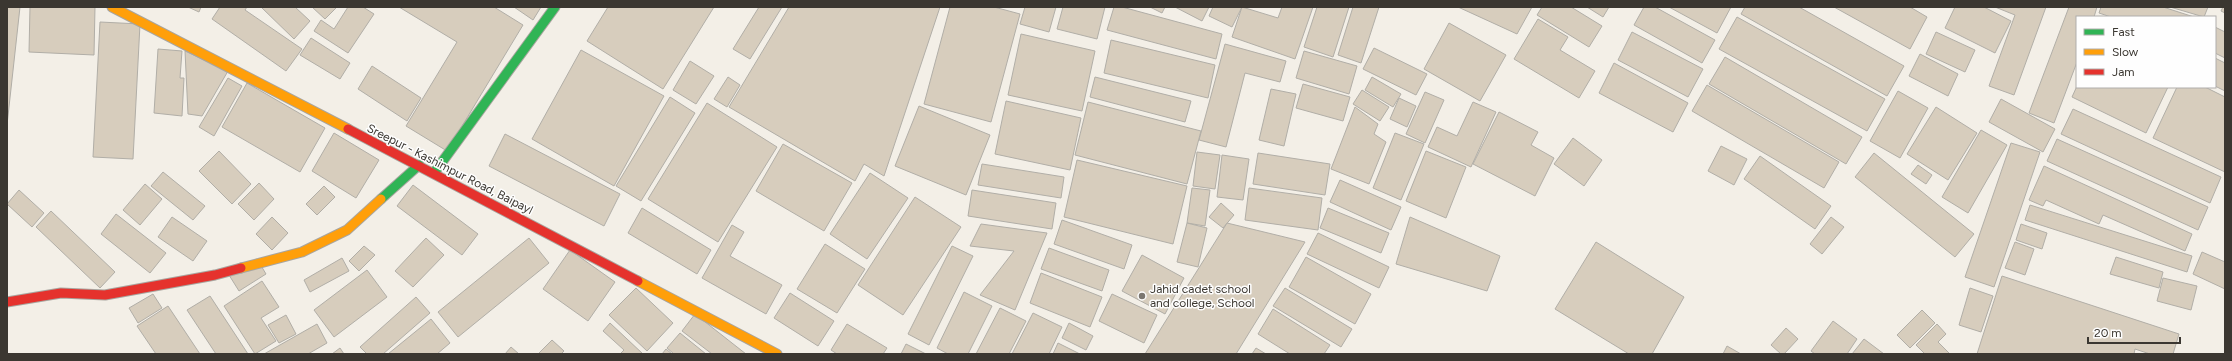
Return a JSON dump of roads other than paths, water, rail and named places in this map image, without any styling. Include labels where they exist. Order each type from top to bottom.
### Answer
[{"type":"street","name":"Sreepur - Kashimpur Road, Baipayl","points":[[112,7],[419,165],[777,354]]},
{"type":"street","points":[[434,173],[555,7]]},
{"type":"street","points":[[7,302],[61,293],[105,296],[215,275],[302,252],[347,230],[419,165]]},
{"type":"place","name":"Jahid cadet school and college, School","points":[[1142,296]]}]
